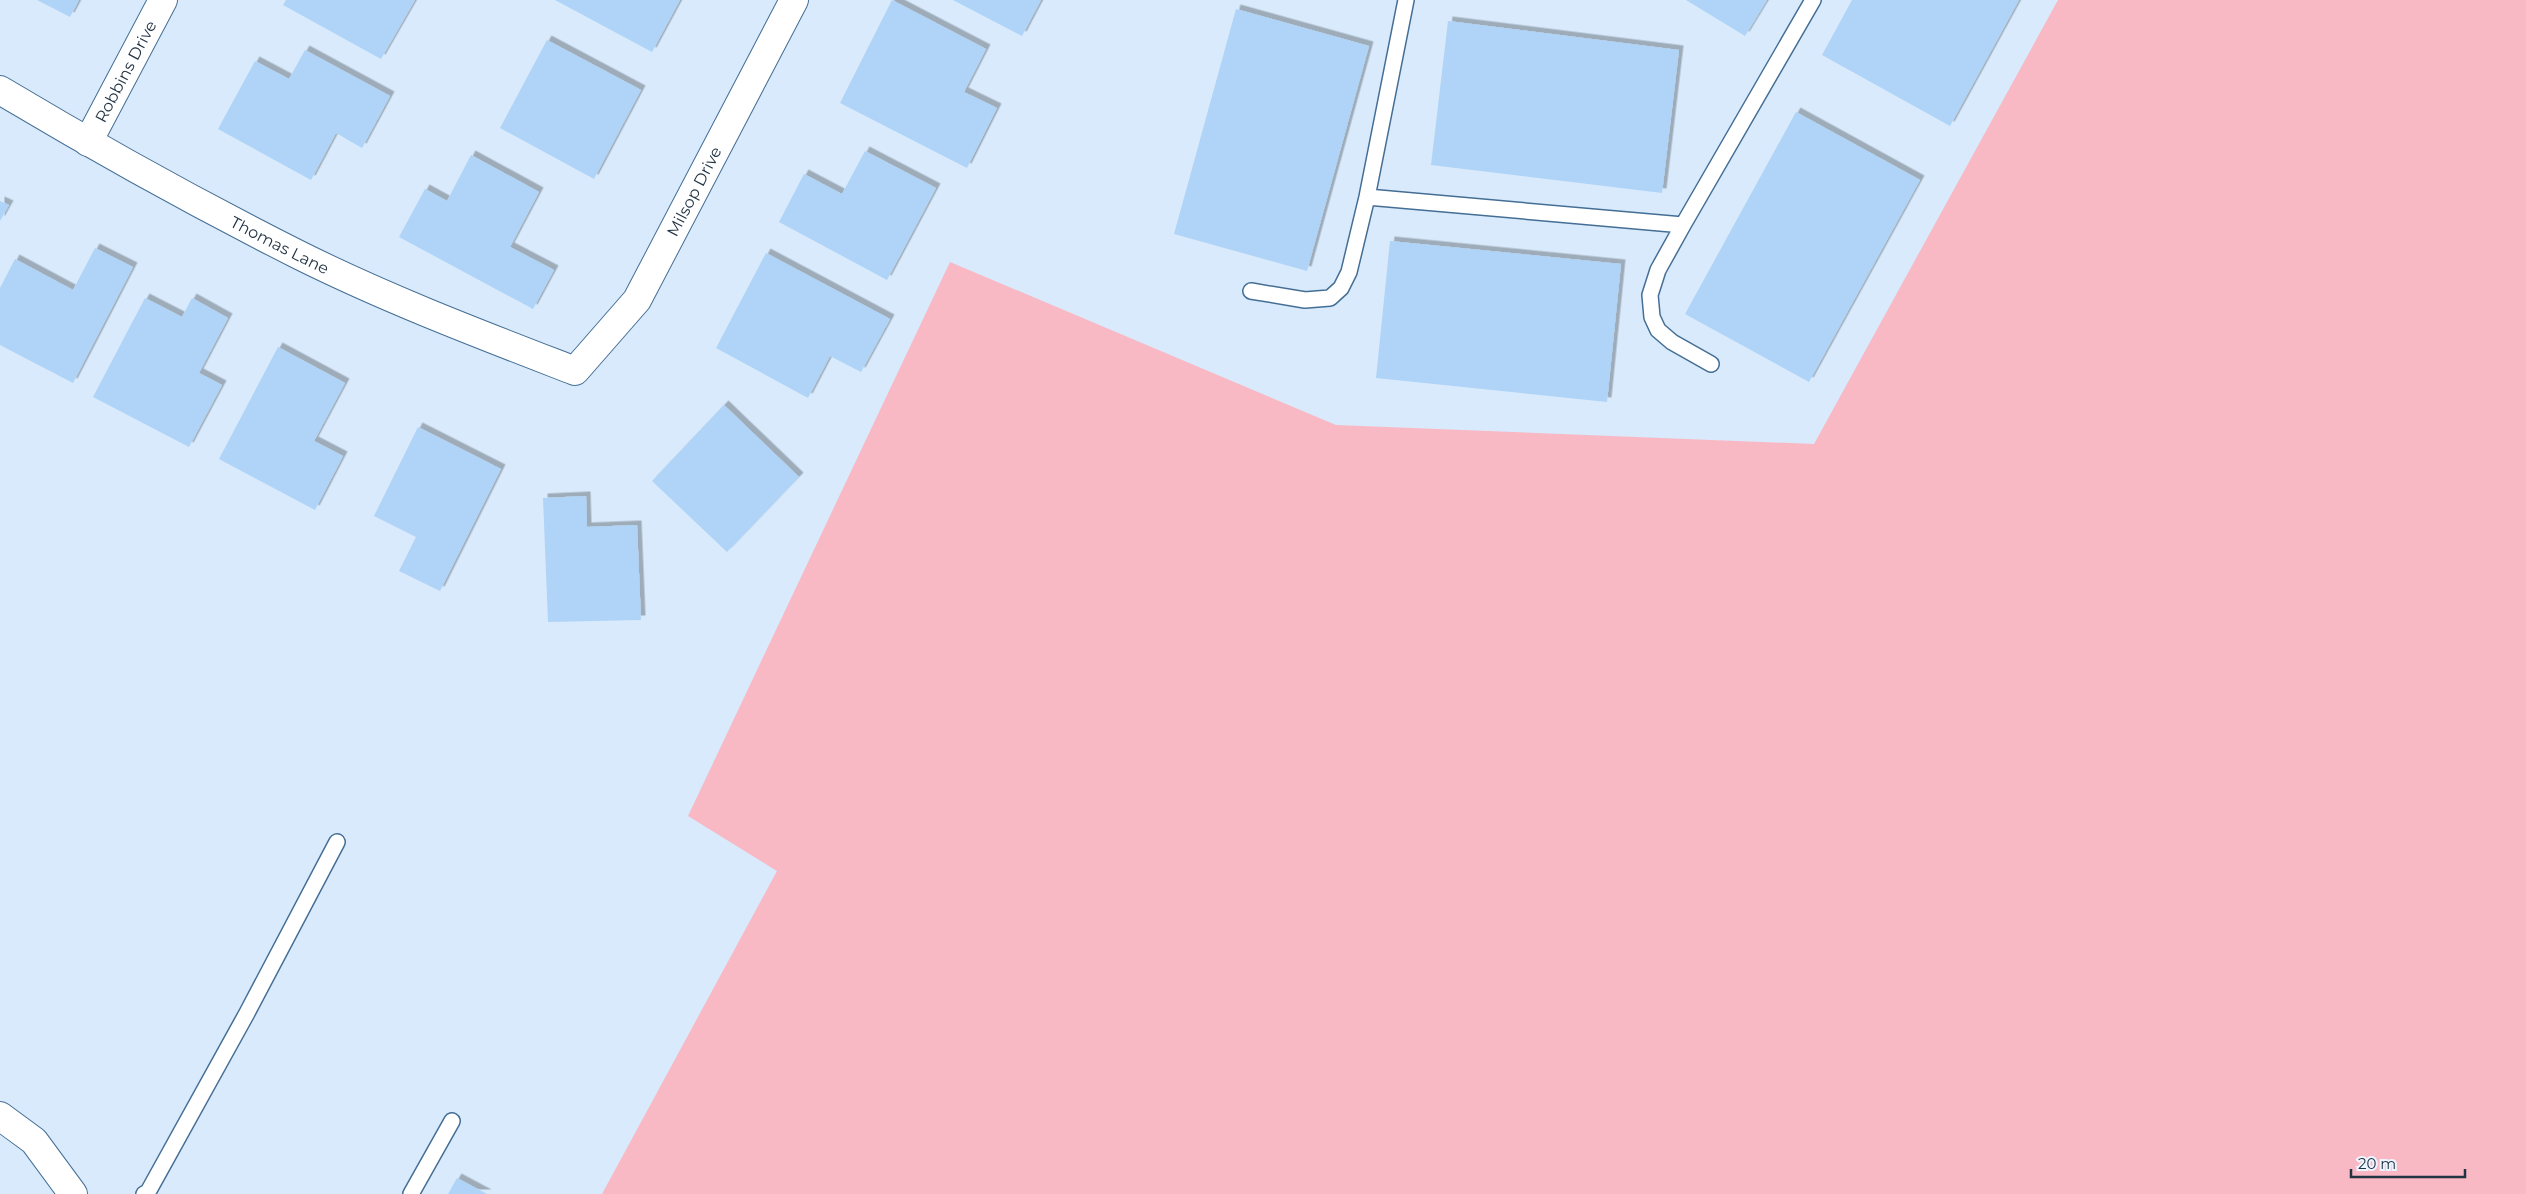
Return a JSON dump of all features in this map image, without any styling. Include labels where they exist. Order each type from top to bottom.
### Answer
[{"type":"street","name":"Robbins Drive","points":[[88,142],[163,0]]},
{"type":"street","name":"Milsop Drive","points":[[575,371],[637,300],[794,0]]},
{"type":"street","name":"Thomas Lane","points":[[0,90],[88,142],[298,254],[453,324],[575,371]]},
{"type":"street","points":[[0,1116],[34,1141],[73,1194]]},
{"type":"lane","points":[[1251,291],[1306,300],[1330,298],[1341,288],[1349,272],[1366,197],[1406,0]]},
{"type":"lane","points":[[1711,364],[1672,342],[1658,330],[1652,317],[1650,295],[1658,270],[1813,0]]},
{"type":"lane","points":[[1366,197],[1683,225]]},
{"type":"lane","points":[[144,1194],[148,1192],[247,1013],[337,842]]},
{"type":"lane","points":[[411,1194],[452,1122]]},
{"type":"shaded area","points":[[2058,0],[2526,0],[2526,1194],[602,1194],[777,871],[688,816],[950,262],[1336,425],[1814,444]]},
{"type":"building","points":[[37,0],[79,0],[70,17]]},
{"type":"building","points":[[286,0],[415,0],[381,59],[283,5]]},
{"type":"building","points":[[555,0],[680,0],[652,52]]},
{"type":"building","points":[[892,0],[986,49],[964,92],[997,108],[967,168],[840,103]]},
{"type":"building","points":[[953,0],[1041,0],[1022,36]]},
{"type":"building","points":[[1686,0],[1767,0],[1745,36]]},
{"type":"building","points":[[1852,0],[2019,0],[1950,126],[1822,55]]},
{"type":"building","points":[[1236,9],[1369,46],[1307,271],[1174,234]]},
{"type":"building","points":[[1448,21],[1679,50],[1662,193],[1431,165]]},
{"type":"building","points":[[547,40],[641,90],[594,179],[500,128]]},
{"type":"building","points":[[305,50],[390,96],[362,148],[336,133],[311,180],[218,129],[255,61],[289,79]]},
{"type":"building","points":[[1796,112],[1920,180],[1809,382],[1685,314]]},
{"type":"building","points":[[865,151],[936,188],[887,280],[779,222],[804,174],[842,194]]},
{"type":"building","points":[[471,155],[539,192],[510,247],[554,270],[533,309],[399,237],[425,189],[447,201]]},
{"type":"building","points":[[0,201],[9,205],[0,221]]},
{"type":"building","points":[[1390,241],[1621,264],[1607,402],[1376,378]]},
{"type":"building","points":[[95,248],[133,267],[73,383],[0,345],[0,288],[15,259],[73,290]]},
{"type":"building","points":[[766,253],[890,319],[861,372],[830,356],[808,398],[716,348]]},
{"type":"building","points":[[145,298],[182,317],[192,298],[228,318],[199,373],[222,385],[189,447],[93,397]]},
{"type":"building","points":[[278,347],[345,383],[314,441],[343,456],[315,510],[219,459]]},
{"type":"building","points":[[724,405],[799,477],[727,552],[652,481]]},
{"type":"building","points":[[418,427],[501,469],[440,591],[399,571],[416,537],[374,516]]},
{"type":"building","points":[[586,496],[587,527],[637,525],[641,620],[548,622],[543,498]]},
{"type":"building","points":[[457,1178],[487,1194],[448,1194]]}]
